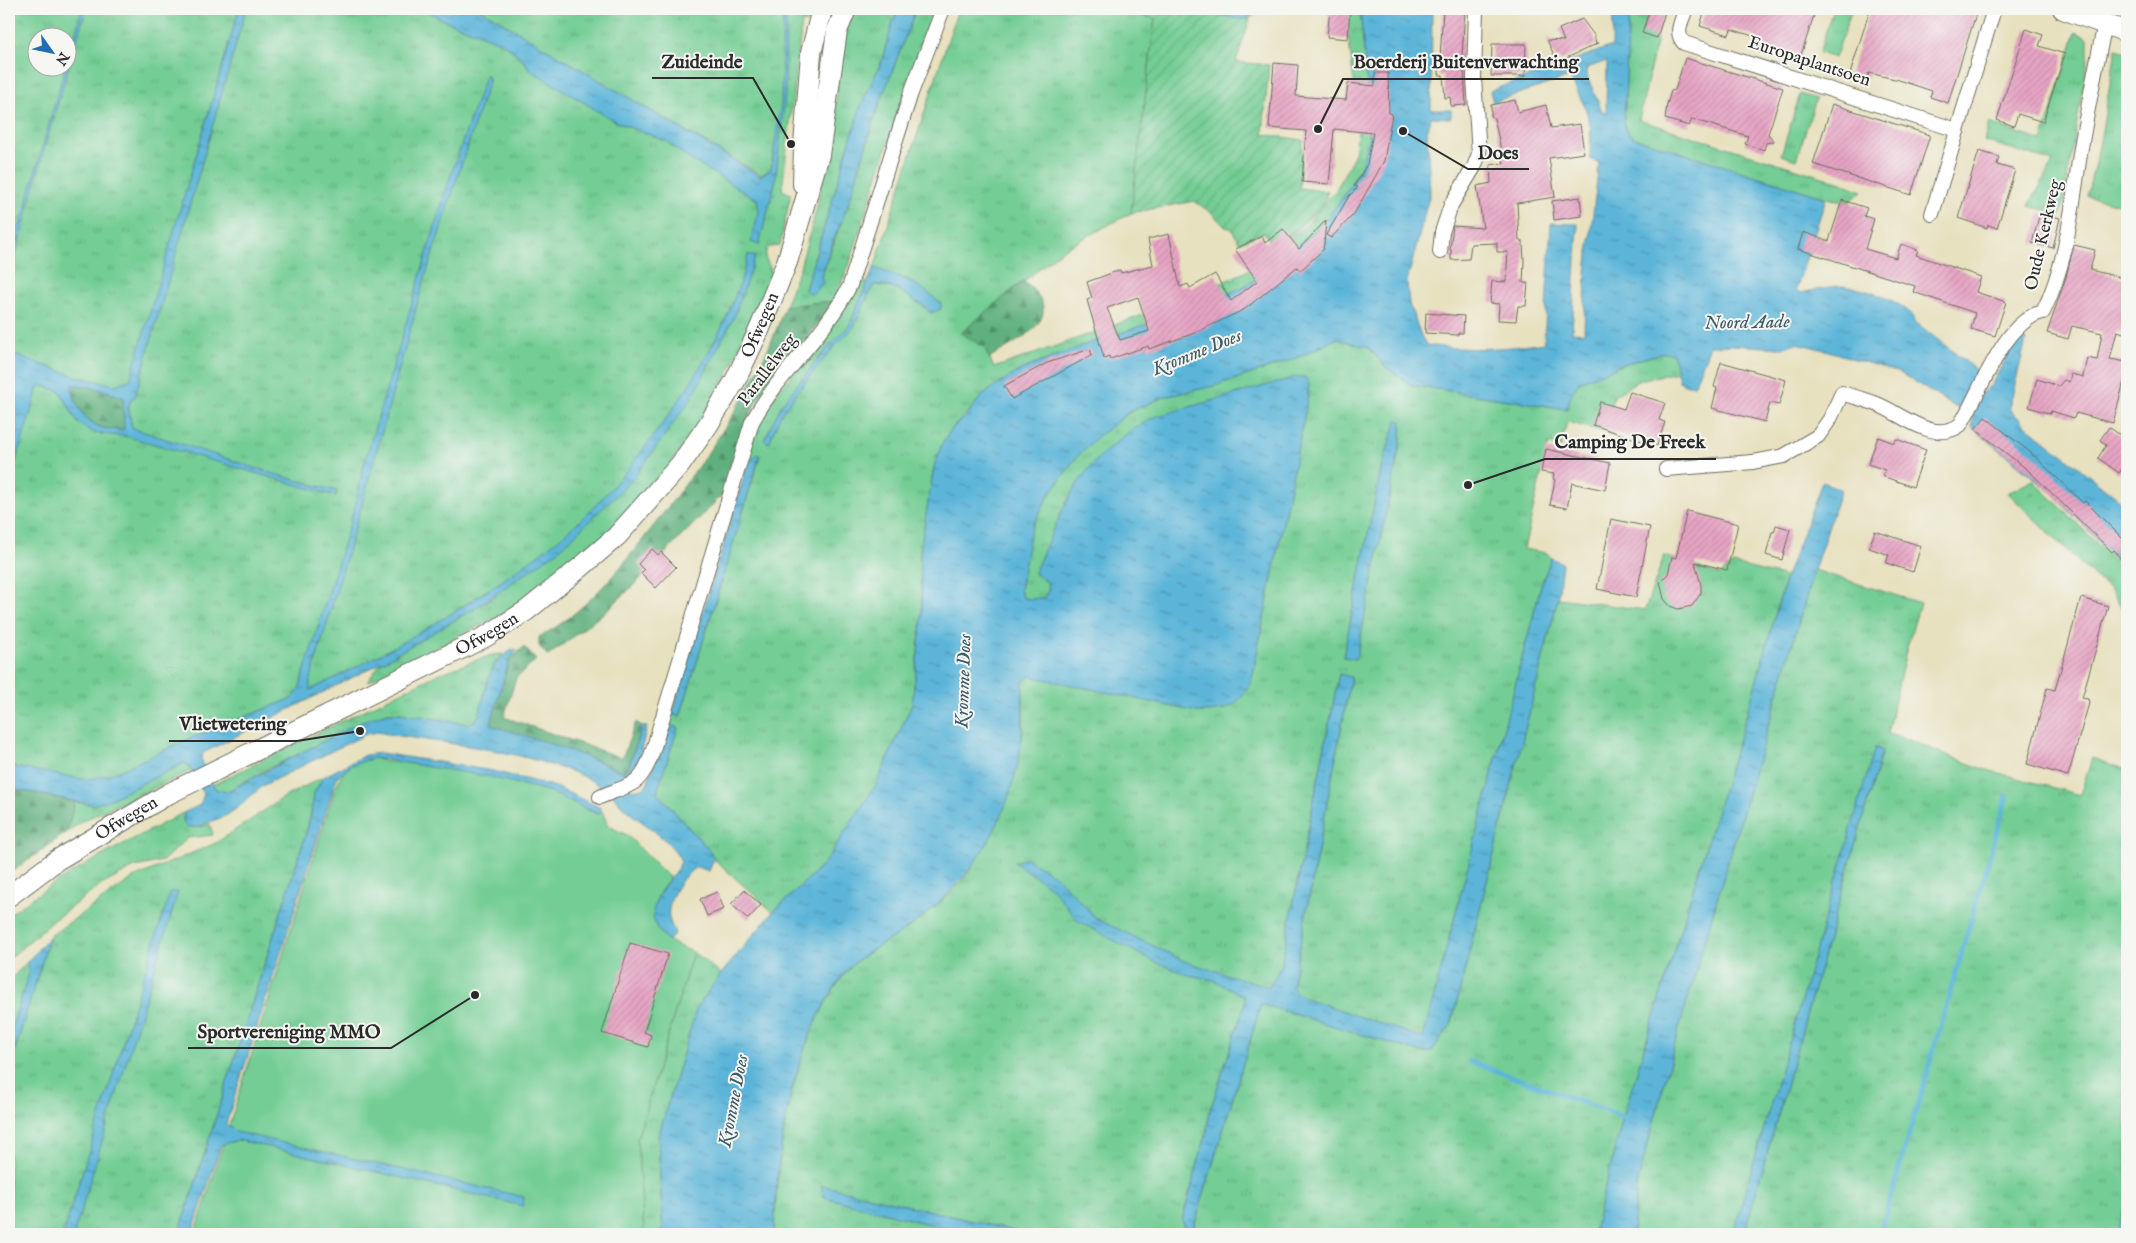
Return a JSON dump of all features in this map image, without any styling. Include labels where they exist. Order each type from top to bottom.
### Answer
[{"type":"main road","name":"Ofwegen","points":[[803,206],[807,93],[811,53],[822,9]]},
{"type":"main road","name":"Ofwegen","points":[[9,896],[56,860],[168,794],[485,637],[526,611],[581,568],[617,536],[680,465],[708,425],[735,381],[760,328],[787,262],[819,155],[837,31],[846,9]]},
{"type":"main road","points":[[2063,9],[2127,32]]},
{"type":"street","name":"Parallelweg","points":[[604,795],[633,783],[639,778],[645,768],[661,723],[752,422],[768,394],[825,326],[850,285],[911,93],[943,9]]},
{"type":"street","points":[[1440,252],[1442,232],[1451,204],[1474,167],[1479,154],[1474,78],[1476,9]]},
{"type":"street","name":"Europaplantsoen","points":[[1686,9],[1678,32],[1684,43],[1958,130]]},
{"type":"street","points":[[1932,214],[1994,9]]},
{"type":"street","name":"Oude Kerkweg","points":[[1666,469],[1754,462],[1784,456],[1818,436],[1830,419],[1842,393],[1880,406],[1929,429],[1946,432],[1960,426],[1970,404],[2010,336],[2025,319],[2043,312],[2054,288],[2074,202],[2080,153],[2105,23]]},
{"type":"green space","points":[[9,9],[424,9],[441,19],[503,43],[520,57],[532,71],[616,122],[666,141],[688,158],[769,206],[775,183],[480,9],[815,9],[813,23],[802,22],[782,190],[791,194],[780,245],[767,248],[765,257],[772,272],[728,374],[690,437],[660,478],[614,529],[551,581],[501,615],[367,682],[381,663],[496,596],[487,590],[373,659],[302,694],[200,735],[117,773],[106,777],[85,780],[52,776],[9,766],[9,484],[38,385],[60,391],[78,423],[129,436],[132,428],[128,407],[132,398],[130,380],[115,385],[92,387],[9,354]]},
{"type":"green space","points":[[853,9],[899,9],[893,22],[881,63],[861,105],[805,290],[821,277],[849,202],[875,116],[916,9],[936,9],[913,66],[848,268],[833,301],[785,306],[800,267],[816,211],[833,127],[844,27]]},
{"type":"green space","points":[[958,9],[1127,9],[1127,11],[1155,19],[1131,213],[1062,250],[961,333],[985,348],[994,368],[1190,298],[1259,265],[1307,224],[1336,190],[1355,153],[1359,125],[1345,9],[1360,9],[1370,116],[1368,140],[1361,167],[1344,196],[1321,225],[1278,264],[1245,286],[1201,307],[1087,344],[1021,370],[993,387],[951,429],[941,446],[934,467],[920,551],[922,617],[912,704],[876,785],[823,865],[773,912],[714,859],[710,851],[657,792],[677,728],[668,725],[672,714],[680,717],[760,456],[756,455],[748,463],[758,425],[767,408],[790,376],[833,325],[845,307],[858,281],[897,289],[927,308],[930,313],[941,309],[909,280],[874,268]]},
{"type":"green space","points":[[1127,9],[1203,9],[1237,18],[1250,19],[1236,62],[1269,65],[1263,134],[1303,140],[1299,188],[1328,191],[1323,205],[1276,250],[1264,232],[1240,243],[1230,227],[1225,227],[1212,213],[1194,201],[1131,213],[1155,19],[1127,11]]},
{"type":"green space","points":[[1629,9],[1650,9],[1642,32],[1657,38],[1639,120],[1842,183],[1862,191],[1850,202],[1826,198],[1635,138],[1627,133],[1624,124]]},
{"type":"green space","points":[[1833,9],[1852,9],[1835,58],[1819,53]]},
{"type":"green space","points":[[2076,32],[2088,38],[2088,59],[2061,214],[2029,206],[2053,162],[1984,141],[1989,123],[2042,141]]},
{"type":"green space","points":[[2116,49],[2127,52],[2127,206],[2087,196],[2100,142]]},
{"type":"green space","points":[[1800,94],[1816,99],[1796,160],[1781,155]]},
{"type":"green space","points":[[1023,281],[1037,294],[1043,306],[1042,317],[1026,335],[989,358],[985,348],[961,333]]},
{"type":"green space","points":[[833,301],[817,325],[762,392],[748,418],[724,493],[605,612],[548,656],[539,646],[539,637],[557,626],[589,601],[617,571],[655,524],[712,447],[746,393],[774,336],[785,306]]},
{"type":"green space","points":[[1336,339],[1368,347],[1385,366],[1411,385],[1567,409],[1571,394],[1579,382],[1626,363],[1673,352],[1678,372],[1639,380],[1614,396],[1601,431],[1567,422],[1561,447],[1548,445],[1524,549],[1547,553],[1551,558],[1542,582],[1423,1039],[1302,997],[1292,987],[1351,678],[1339,674],[1281,966],[1262,1004],[1419,1052],[1431,1052],[1451,1025],[1558,598],[1645,610],[1664,556],[1720,575],[1733,564],[1786,577],[1755,687],[1623,1117],[1593,1234],[1027,1234],[822,1186],[824,1197],[967,1234],[774,1234],[783,1133],[799,1065],[811,1033],[826,1002],[852,966],[869,952],[908,928],[931,910],[952,892],[969,872],[1009,782],[1019,753],[1023,727],[1023,681],[1030,676],[1223,710],[1230,706],[1252,678],[1309,392],[1135,427],[1109,449],[1079,482],[1034,573],[1047,582],[1049,589],[1045,597],[1023,598],[1020,590],[1029,537],[1034,522],[1051,492],[1063,474],[1092,442],[1126,415],[1144,405],[1164,397],[1209,387],[1261,371],[1322,347]],"holes":[[[1401,421],[1401,440],[1356,659],[1343,657],[1382,465]],[[1244,997],[1261,1004],[1193,1230],[1187,1231],[1182,1220],[1207,1131],[1208,1117],[1245,1003]]]},
{"type":"green space","points":[[72,385],[87,386],[123,397],[124,430],[103,428],[89,420],[77,404]]},
{"type":"green space","points":[[2033,480],[2118,564],[2127,577],[2127,604],[2121,607],[2110,589],[2085,568],[2008,493]]},
{"type":"green space","points":[[1814,570],[1920,603],[1906,651],[1887,734],[1904,738],[1980,768],[2080,795],[2092,758],[2127,770],[2127,1200],[2117,1234],[1744,1234],[1882,751],[1876,747],[1733,1234],[1633,1234],[1637,1185],[1676,1039]]},
{"type":"green space","points":[[524,647],[536,660],[516,678],[504,717],[622,758],[636,722],[642,726],[628,769],[623,772],[594,759],[492,726],[491,723],[509,660]]},
{"type":"green space","points":[[503,654],[494,664],[479,715],[475,721],[468,724],[399,713],[387,713],[271,767],[226,792],[215,789],[212,785],[438,674],[491,655]]},
{"type":"green space","points":[[374,758],[386,762],[439,762],[505,775],[564,792],[602,811],[608,826],[627,835],[670,878],[656,901],[655,918],[657,926],[668,940],[693,952],[637,1139],[644,1234],[195,1234],[335,789],[345,770],[354,764]]},
{"type":"green space","points":[[184,763],[188,765],[191,771],[82,821],[66,833],[75,802],[93,805],[111,799]]},
{"type":"green space","points":[[323,777],[314,798],[306,833],[179,1234],[9,1234],[9,1069],[50,936],[133,878],[216,843],[286,796]]},
{"type":"green space","points":[[9,788],[75,802],[66,833],[9,874]]},
{"type":"green space","points":[[185,812],[184,823],[193,827],[210,824],[213,835],[187,838],[163,861],[135,867],[103,884],[56,918],[9,959],[9,915],[72,872]]},
{"type":"green space","points":[[693,952],[721,974],[697,1007],[658,1137],[663,1234],[644,1234],[637,1139]]},
{"type":"green space","points":[[27,962],[29,973],[9,1036],[9,981]]},
{"type":"water","points":[[82,9],[86,9],[78,36],[77,28]]},
{"type":"water","points":[[239,9],[246,9],[135,397],[132,398],[128,407],[132,428],[274,474],[337,491],[336,496],[129,437],[94,433],[78,423],[60,391],[39,385],[9,484],[9,353],[75,376],[115,385],[130,380]],"holes":[[[72,385],[87,386],[123,397],[124,430],[100,427],[84,415],[77,404]]]},
{"type":"water","points":[[424,9],[480,9],[760,176],[771,169],[781,103],[783,9],[786,9],[785,94],[775,183],[759,245],[751,242],[759,210],[757,200],[688,158],[666,141],[616,122],[532,71],[520,57],[503,43],[441,19]]},
{"type":"water","points":[[899,9],[916,9],[875,116],[849,202],[821,277],[823,283],[814,293],[808,293],[805,290],[861,105],[881,63],[893,22]]},
{"type":"water","points":[[1203,9],[1259,9],[1255,15],[1242,19]]},
{"type":"water","points":[[1360,9],[1432,9],[1431,110],[1451,110],[1451,118],[1431,117],[1427,129],[1430,193],[1407,282],[1409,304],[1422,338],[1427,345],[1471,349],[1514,347],[1544,343],[1551,223],[1578,224],[1572,332],[1584,333],[1586,272],[1599,163],[1590,159],[1591,128],[1585,107],[1570,77],[1493,102],[1490,91],[1612,46],[1613,9],[1629,9],[1624,124],[1627,133],[1635,138],[1826,198],[1796,290],[1799,293],[1842,286],[1860,289],[1894,302],[1904,308],[1914,321],[1979,372],[1973,388],[1965,401],[1957,408],[1900,373],[1825,350],[1796,343],[1782,348],[1732,345],[1710,346],[1694,385],[1687,385],[1679,381],[1673,353],[1663,353],[1626,363],[1579,382],[1571,395],[1567,409],[1411,385],[1385,366],[1368,347],[1336,339],[1294,359],[1260,371],[1214,386],[1164,397],[1129,412],[1094,440],[1075,459],[1049,495],[1031,529],[1020,590],[1023,598],[1045,597],[1049,589],[1047,582],[1034,573],[1060,515],[1085,473],[1102,454],[1123,437],[1154,417],[1296,377],[1305,377],[1309,384],[1252,678],[1248,688],[1238,701],[1231,706],[1216,711],[1197,712],[1030,676],[1023,681],[1021,744],[1014,779],[996,826],[984,848],[971,868],[936,905],[907,929],[859,959],[850,967],[825,1004],[810,1034],[790,1099],[783,1133],[774,1234],[663,1234],[658,1137],[697,1007],[721,974],[770,915],[823,865],[876,785],[912,704],[922,617],[920,551],[934,467],[941,446],[951,429],[993,387],[1021,370],[1087,344],[1200,307],[1245,286],[1278,264],[1321,225],[1344,196],[1361,167],[1368,140],[1370,116]],"holes":[[[1607,61],[1606,112],[1602,111],[1586,74],[1587,68]]]},
{"type":"water","points":[[486,74],[489,80],[422,287],[362,504],[310,681],[310,690],[404,641],[495,586],[552,544],[589,512],[638,457],[691,381],[721,328],[737,292],[748,254],[755,257],[735,315],[691,399],[634,478],[559,550],[474,609],[381,663],[203,753],[201,759],[215,789],[226,792],[362,721],[387,713],[399,713],[468,724],[475,721],[479,715],[493,668],[499,660],[515,649],[517,650],[509,660],[491,723],[493,726],[559,747],[623,772],[628,769],[642,726],[647,727],[639,758],[626,778],[632,790],[643,788],[647,784],[668,725],[678,728],[657,792],[710,851],[714,859],[709,871],[697,867],[686,876],[676,889],[669,911],[669,920],[675,933],[669,941],[656,926],[654,909],[656,900],[681,862],[671,846],[621,805],[606,786],[600,786],[583,776],[564,769],[508,753],[377,732],[366,734],[262,786],[227,815],[198,827],[188,827],[184,824],[185,812],[200,805],[204,794],[188,765],[184,763],[111,799],[93,805],[9,788],[9,766],[82,779],[96,778],[119,771],[186,740],[293,698],[299,689],[356,503],[364,464],[447,186]]},
{"type":"water","points":[[62,78],[65,78],[9,280],[9,264]]},
{"type":"water","points":[[874,268],[902,278],[925,290],[941,304],[941,309],[930,313],[926,308],[897,289],[874,284],[853,328],[834,347],[797,392],[780,416],[769,443],[764,440],[782,404],[822,354],[849,326]]},
{"type":"water","points":[[2019,336],[2026,341],[2009,408],[2023,423],[2127,506],[2127,570],[2050,491],[1972,427],[1974,407],[1982,393],[1991,385]]},
{"type":"water","points":[[1397,420],[1402,421],[1401,440],[1356,659],[1343,657],[1382,465]]},
{"type":"water","points":[[756,455],[760,455],[680,717],[672,714],[748,463]]},
{"type":"water","points":[[1822,482],[1841,489],[1814,570],[1676,1039],[1637,1185],[1633,1234],[1593,1234],[1623,1117],[1755,687],[1786,577]]},
{"type":"water","points":[[1551,558],[1562,563],[1558,598],[1451,1025],[1431,1052],[1419,1052],[1261,1004],[1193,1230],[1187,1231],[1182,1220],[1207,1131],[1208,1117],[1245,1003],[1244,996],[1213,980],[1188,975],[1150,960],[1078,921],[1052,888],[1014,862],[1026,858],[1057,877],[1097,919],[1189,963],[1269,987],[1281,966],[1339,674],[1351,677],[1292,987],[1302,997],[1423,1038],[1542,582]]},
{"type":"water","points":[[1875,747],[1882,751],[1744,1234],[1733,1234]]},
{"type":"water","points":[[381,753],[493,771],[556,787],[601,808],[599,815],[548,791],[486,776],[374,758],[352,765],[337,777],[226,1124],[236,1132],[524,1197],[523,1206],[238,1140],[221,1145],[192,1234],[179,1234],[306,833],[314,793],[323,777],[365,755]]},
{"type":"water","points":[[170,892],[178,892],[74,1234],[63,1234]]},
{"type":"water","points":[[50,936],[9,1069],[9,1036],[29,973],[27,962]]},
{"type":"water","points":[[821,1185],[1027,1234],[967,1234],[824,1197]]},
{"type":"water","points":[[2127,1200],[2127,1234],[2117,1234]]},
{"type":"building","points":[[1330,9],[1350,9],[1348,39],[1327,37]]},
{"type":"building","points":[[1443,9],[1465,9],[1461,71],[1464,70],[1466,105],[1451,106],[1450,97],[1445,98],[1443,75],[1439,75]]},
{"type":"building","points":[[1650,9],[1666,9],[1657,38],[1642,33]]},
{"type":"building","points":[[1705,9],[1816,9],[1800,58],[1754,43],[1756,37],[1731,29],[1729,35],[1700,26]]},
{"type":"building","points":[[1870,9],[1960,9],[1976,14],[1948,103],[1930,97],[1932,91],[1899,80],[1869,73],[1867,79],[1850,74]]},
{"type":"building","points":[[1582,19],[1594,35],[1596,43],[1599,43],[1562,60],[1555,57],[1547,40],[1564,41],[1559,29]]},
{"type":"building","points":[[2026,29],[2043,35],[2039,46],[2065,54],[2043,122],[2018,114],[2014,126],[1997,120]]},
{"type":"building","points":[[1492,44],[1526,44],[1525,76],[1491,76]]},
{"type":"building","points":[[1685,58],[1783,88],[1768,134],[1774,141],[1766,143],[1764,150],[1745,144],[1748,136],[1692,119],[1689,126],[1665,119],[1671,91],[1675,90]]},
{"type":"building","points":[[1274,63],[1298,65],[1296,96],[1346,100],[1348,83],[1375,86],[1375,73],[1388,73],[1389,113],[1392,114],[1384,161],[1354,214],[1331,238],[1326,235],[1349,196],[1358,187],[1354,186],[1367,164],[1373,133],[1334,129],[1329,184],[1302,182],[1306,131],[1269,128]]},
{"type":"building","points":[[1515,100],[1518,112],[1546,105],[1551,128],[1580,124],[1584,153],[1549,158],[1555,197],[1517,203],[1519,241],[1523,241],[1523,283],[1528,283],[1526,306],[1518,306],[1516,321],[1498,320],[1499,304],[1490,303],[1492,281],[1506,282],[1508,252],[1497,252],[1497,243],[1471,244],[1469,259],[1451,260],[1450,250],[1453,226],[1483,228],[1477,186],[1491,183],[1490,165],[1504,163],[1494,118],[1491,116],[1491,105]]},
{"type":"building","points":[[1832,104],[1930,135],[1911,195],[1813,164]]},
{"type":"building","points":[[1979,151],[1999,157],[1997,165],[2015,170],[1997,228],[1988,225],[1987,228],[1958,218]]},
{"type":"building","points":[[1580,197],[1582,216],[1554,220],[1552,201]]},
{"type":"building","points":[[1842,200],[1867,208],[1864,216],[1874,219],[1865,249],[1896,258],[1901,244],[1918,250],[1916,255],[1981,277],[1976,292],[2006,302],[1995,336],[1971,329],[1975,313],[1913,292],[1915,286],[1798,249],[1803,232],[1829,241]]},
{"type":"building","points":[[2040,213],[2060,218],[2053,248],[2032,243]]},
{"type":"building","points":[[1326,220],[1324,249],[1300,271],[1297,267],[1245,309],[1195,333],[1149,349],[1148,346],[1110,359],[1109,356],[1104,358],[1087,300],[1092,298],[1087,282],[1120,270],[1121,273],[1153,265],[1148,239],[1169,234],[1180,287],[1188,284],[1190,288],[1215,274],[1231,301],[1257,281],[1235,249],[1262,236],[1265,243],[1283,229],[1299,249]],"holes":[[[1138,297],[1149,331],[1120,340],[1107,308]]]},
{"type":"building","points":[[2074,245],[2095,250],[2090,270],[2127,279],[2123,306],[2127,307],[2127,334],[2117,331],[2110,359],[2127,362],[2127,370],[2113,423],[2076,413],[2074,418],[2051,411],[2050,414],[2029,407],[2037,379],[2059,386],[2064,380],[2069,382],[2071,374],[2083,377],[2087,358],[2097,360],[2102,333],[2072,326],[2068,339],[2047,333],[2066,277]]},
{"type":"building","points":[[1426,313],[1464,316],[1463,333],[1458,333],[1458,335],[1425,333]]},
{"type":"building","points":[[1090,349],[1092,355],[1012,399],[1004,386],[1047,363]]},
{"type":"building","points":[[1721,362],[1786,380],[1779,405],[1770,403],[1765,422],[1712,408],[1717,388],[1714,387]]},
{"type":"building","points":[[1630,392],[1665,403],[1659,420],[1665,422],[1657,446],[1593,425],[1600,402],[1624,409]]},
{"type":"building","points":[[1985,417],[2030,452],[2083,503],[2085,501],[2127,543],[2127,568],[2114,550],[2112,552],[2029,471],[1975,429]]},
{"type":"building","points":[[2109,427],[2127,440],[2127,461],[2119,473],[2098,458],[2106,445],[2100,440]]},
{"type":"building","points":[[1878,437],[1894,443],[1896,439],[1926,450],[1913,487],[1882,476],[1885,470],[1868,464]]},
{"type":"building","points":[[1546,449],[1610,463],[1605,490],[1572,483],[1567,508],[1550,505],[1555,480],[1553,479],[1554,474],[1541,472]]},
{"type":"building","points":[[1687,511],[1738,524],[1727,570],[1695,562],[1701,585],[1701,593],[1692,606],[1678,609],[1670,606],[1664,599],[1660,582],[1668,574],[1672,557],[1676,558]]},
{"type":"building","points":[[1611,519],[1650,527],[1636,597],[1597,589]]},
{"type":"building","points":[[1776,525],[1790,529],[1782,560],[1766,555],[1772,532],[1774,532]]},
{"type":"building","points":[[1875,531],[1921,546],[1913,572],[1886,563],[1889,555],[1869,548]]},
{"type":"building","points":[[652,549],[658,555],[661,552],[676,567],[656,588],[641,573],[644,570],[638,564]]},
{"type":"building","points":[[2081,598],[2108,606],[2082,698],[2088,699],[2089,703],[2068,776],[2027,764],[2047,688],[2055,690]]},
{"type":"building","points":[[744,890],[761,905],[748,919],[731,904]]},
{"type":"building","points":[[717,892],[724,909],[707,916],[700,899]]},
{"type":"building","points":[[630,943],[668,954],[644,1032],[651,1035],[648,1047],[602,1033]]},
{"type":"waterway","points":[[1880,1234],[2007,796]]},
{"type":"waterway","points":[[1469,1061],[1623,1117]]},
{"type":"place","name":"Boerderij Buitenverwachting","points":[[1318,129]]},
{"type":"place","name":"Does","points":[[1403,131]]},
{"type":"place","name":"Zuideinde","points":[[791,144]]},
{"type":"place","name":"Camping De Freek","points":[[1468,485]]},
{"type":"place","name":"Vlietwetering","points":[[360,731]]},
{"type":"place","name":"Sportvereniging MMO","points":[[475,995]]},
{"type":"water label","name":"Noord Aade","points":[[1747,323]]},
{"type":"water label","name":"Kromme Does","points":[[1197,353]]},
{"type":"water label","name":"Kromme Does","points":[[964,681]]},
{"type":"water label","name":"Kromme Does","points":[[734,1101]]}]
